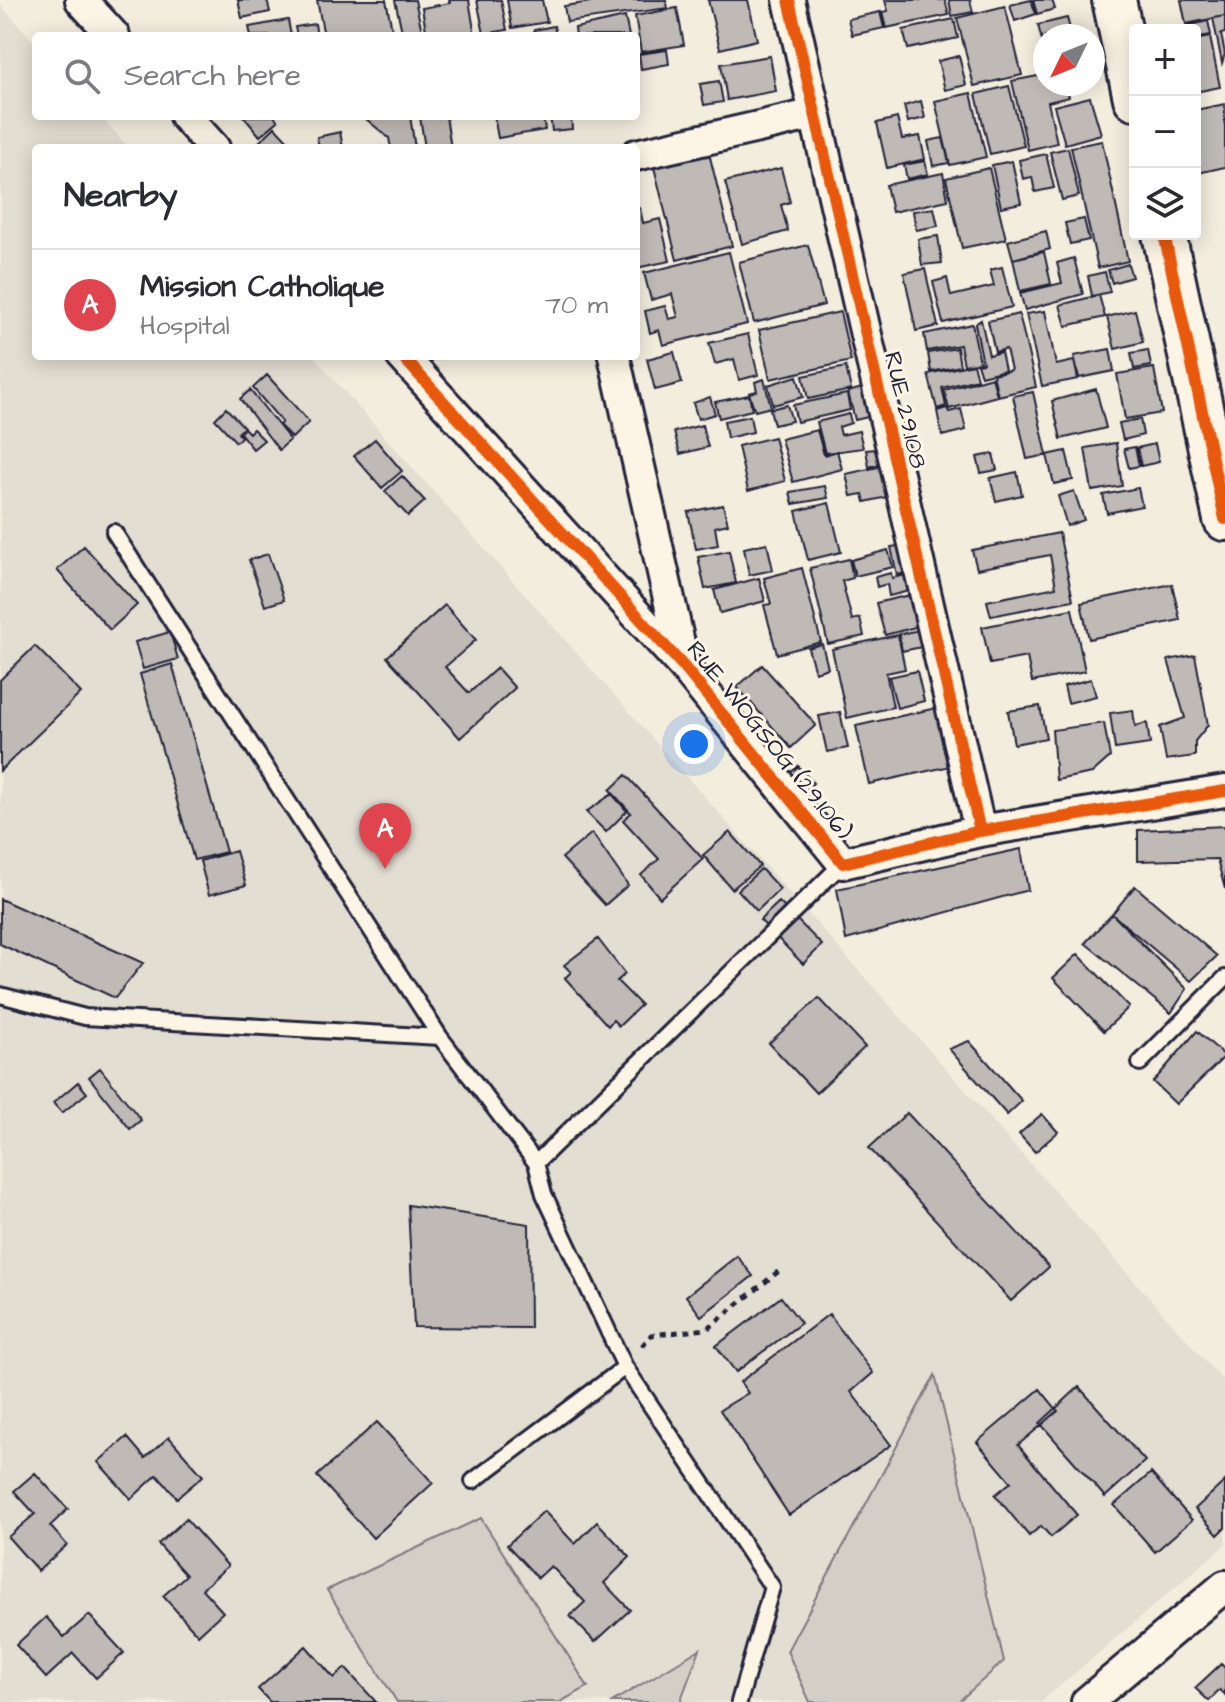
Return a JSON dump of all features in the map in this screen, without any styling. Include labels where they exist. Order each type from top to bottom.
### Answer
[{"type":"street","points":[[81,0],[110,32]]},
{"type":"street","name":"RUE 29.108","points":[[789,0],[980,831]]},
{"type":"street","points":[[1114,0],[1135,96]]},
{"type":"street","points":[[640,154],[815,114]]},
{"type":"street","points":[[189,120],[210,144]]},
{"type":"street","points":[[1165,240],[1225,517]]},
{"type":"street","name":"RUE WOGSOG (29.106)","points":[[406,360],[684,667],[843,863],[980,831],[1225,791]]},
{"type":"street","points":[[615,360],[684,667]]},
{"type":"street","points":[[1087,1702],[1225,1586]]},
{"type":"lane","points":[[114,532],[440,1037],[536,1163],[544,1194],[625,1367],[772,1587],[739,1702]]},
{"type":"lane","points":[[536,1163],[843,863]]},
{"type":"lane","points":[[1140,1063],[1225,978]]},
{"type":"lane","points":[[0,995],[85,1017],[440,1037]]},
{"type":"lane","points":[[473,1481],[625,1367]]},
{"type":"path","points":[[625,1367],[651,1335],[707,1329],[779,1271]]},
{"type":"shaded area","points":[[1,5],[32,40],[32,120],[104,120],[125,144],[32,144],[32,360],[317,360],[1225,1383],[1225,1545],[1041,1702],[0,1702]]},
{"type":"shaded area","points":[[935,1375],[1004,1661],[958,1702],[810,1702],[787,1651]]},
{"type":"shaded area","points":[[481,1518],[588,1687],[560,1702],[397,1702],[327,1590]]},
{"type":"shaded area","points":[[700,1649],[680,1702],[612,1702]]},
{"type":"building","points":[[238,0],[267,0],[270,12],[242,18]]},
{"type":"building","points":[[317,0],[386,0],[392,29],[383,32],[323,32]]},
{"type":"building","points":[[395,0],[415,0],[422,32],[402,32]]},
{"type":"building","points":[[449,0],[469,0],[474,32],[426,32],[422,8],[450,3]]},
{"type":"building","points":[[477,0],[501,0],[507,30],[484,32]]},
{"type":"building","points":[[507,0],[542,0],[547,22],[512,28]]},
{"type":"building","points":[[604,0],[666,0],[668,8],[567,22],[564,6]]},
{"type":"building","points":[[708,0],[748,0],[757,40],[720,49]]},
{"type":"building","points":[[885,0],[945,0],[949,15],[886,28],[882,12],[888,11]]},
{"type":"building","points":[[949,0],[970,0],[973,12],[952,16]]},
{"type":"building","points":[[1031,0],[1036,14],[1015,21],[1010,5]]},
{"type":"building","points":[[1033,0],[1052,0],[1055,9],[1037,14]]},
{"type":"building","points":[[1181,0],[1225,0],[1225,16],[1186,24]]},
{"type":"building","points":[[1005,6],[1022,75],[974,86],[957,18]]},
{"type":"building","points":[[677,8],[684,45],[641,52],[635,16]]},
{"type":"building","points":[[880,12],[884,28],[852,35],[848,19]]},
{"type":"building","points":[[1225,16],[1225,33],[1221,34],[1225,54],[1222,63],[1213,18]]},
{"type":"building","points":[[625,17],[628,32],[576,32],[575,28]]},
{"type":"building","points":[[1067,18],[1069,24],[1042,24]]},
{"type":"building","points":[[954,19],[958,38],[908,49],[903,30]]},
{"type":"building","points":[[288,20],[290,32],[250,32],[249,27]]},
{"type":"building","points":[[1208,21],[1211,35],[1201,37],[1201,24],[1196,24]]},
{"type":"building","points":[[315,24],[316,32],[296,32],[295,27]]},
{"type":"building","points":[[554,26],[555,32],[534,32]]},
{"type":"building","points":[[1210,37],[1220,87],[1201,91],[1201,39]]},
{"type":"building","points":[[667,50],[669,64],[641,69],[640,54]]},
{"type":"building","points":[[770,56],[776,91],[727,100],[721,64]]},
{"type":"building","points":[[959,56],[966,85],[945,90],[938,61]]},
{"type":"building","points":[[1033,77],[1033,96],[1069,96],[1048,102],[1057,143],[1028,150],[1012,81]]},
{"type":"building","points":[[719,81],[723,102],[704,105],[700,84]]},
{"type":"building","points":[[1009,86],[1024,146],[990,154],[976,94]]},
{"type":"building","points":[[971,93],[986,157],[950,165],[935,101]]},
{"type":"building","points":[[1090,97],[1101,134],[1065,144],[1054,106]]},
{"type":"building","points":[[921,101],[925,118],[908,122],[904,106]]},
{"type":"building","points":[[1225,104],[1225,167],[1201,172],[1201,168],[1201,109]]},
{"type":"building","points":[[897,118],[902,139],[920,136],[925,159],[887,168],[877,123]]},
{"type":"building","points":[[246,120],[277,120],[278,121],[260,136]]},
{"type":"building","points":[[367,120],[411,120],[414,144],[390,144],[389,138]]},
{"type":"building","points":[[420,120],[447,120],[450,144],[424,144]]},
{"type":"building","points":[[495,120],[544,120],[545,130],[498,138]]},
{"type":"building","points":[[551,120],[571,120],[572,129],[552,131]]},
{"type":"building","points":[[275,127],[291,144],[259,144]]},
{"type":"building","points":[[340,132],[342,144],[318,144],[317,137]]},
{"type":"building","points":[[943,138],[949,163],[933,166],[928,141]]},
{"type":"building","points":[[1102,141],[1128,261],[1098,268],[1071,147]]},
{"type":"building","points":[[1068,148],[1079,196],[1062,200],[1050,152]]},
{"type":"building","points":[[709,153],[732,246],[677,260],[654,167]]},
{"type":"building","points":[[1046,154],[1054,188],[1035,192],[1032,177],[1023,179],[1019,160]]},
{"type":"building","points":[[925,161],[928,174],[907,179],[904,165]]},
{"type":"building","points":[[1012,161],[1021,203],[1001,207],[992,165]]},
{"type":"building","points":[[781,168],[790,202],[781,205],[788,231],[742,244],[725,182]]},
{"type":"building","points":[[989,168],[1006,239],[962,248],[946,178]]},
{"type":"building","points":[[943,173],[948,200],[892,212],[886,185]]},
{"type":"building","points":[[640,208],[643,223],[660,219],[670,261],[640,267]]},
{"type":"building","points":[[934,208],[938,226],[916,230],[913,211]]},
{"type":"building","points":[[1084,219],[1089,240],[1070,244],[1065,223]]},
{"type":"building","points":[[1046,231],[1050,249],[1013,259],[1008,241]]},
{"type":"building","points":[[938,236],[942,263],[922,265],[918,239]]},
{"type":"building","points":[[808,245],[824,305],[754,323],[739,262]]},
{"type":"building","points":[[729,252],[747,324],[663,345],[659,330],[650,333],[645,311],[665,306],[669,319],[678,317],[672,294],[651,300],[644,273]]},
{"type":"building","points":[[1044,252],[1051,284],[1020,291],[1013,259]]},
{"type":"building","points":[[1074,258],[1083,294],[1025,310],[1020,293],[1062,283],[1057,263]]},
{"type":"building","points":[[1128,264],[1132,277],[1112,283],[1108,270]]},
{"type":"building","points":[[1002,267],[1012,307],[943,323],[933,282],[947,278],[951,296],[994,286],[990,270]]},
{"type":"building","points":[[925,269],[938,326],[916,331],[904,273]]},
{"type":"building","points":[[1105,272],[1110,292],[1092,296],[1088,276]]},
{"type":"building","points":[[1099,295],[1105,317],[1066,326],[1060,305]]},
{"type":"building","points":[[1135,310],[1143,342],[1115,349],[1107,317]]},
{"type":"building","points":[[1045,311],[1056,365],[1074,361],[1078,379],[1042,386],[1026,314]]},
{"type":"building","points":[[840,312],[851,361],[770,379],[759,330]]},
{"type":"building","points":[[1019,314],[1036,387],[998,396],[993,374],[1011,370],[1006,349],[995,352],[988,321]]},
{"type":"building","points":[[981,320],[989,355],[1001,352],[1005,370],[981,376],[977,364],[983,363],[975,324]]},
{"type":"building","points":[[972,324],[980,362],[964,365],[960,345],[927,351],[924,334]]},
{"type":"building","points":[[748,334],[758,375],[739,380],[734,359],[715,364],[709,343]]},
{"type":"building","points":[[957,348],[960,366],[931,372],[928,353]]},
{"type":"building","points":[[1110,349],[1114,371],[1079,378],[1074,356]]},
{"type":"building","points":[[1148,350],[1151,366],[1134,369],[1131,353]]},
{"type":"building","points":[[674,352],[682,383],[655,390],[647,359]]},
{"type":"building","points":[[973,364],[977,379],[942,388],[946,406],[937,409],[928,374]]},
{"type":"building","points":[[846,367],[851,390],[808,399],[803,376]]},
{"type":"building","points":[[1154,368],[1162,413],[1125,419],[1117,374]]},
{"type":"building","points":[[267,375],[309,422],[292,438],[253,388]]},
{"type":"building","points":[[797,376],[803,397],[773,405],[768,385]]},
{"type":"building","points":[[992,377],[997,396],[949,409],[944,390]]},
{"type":"building","points":[[764,379],[771,407],[755,411],[749,393],[757,391],[755,382]]},
{"type":"building","points":[[862,388],[868,417],[855,420],[848,392]]},
{"type":"building","points":[[1096,389],[1106,428],[1061,439],[1052,401]]},
{"type":"building","points":[[250,390],[290,440],[279,450],[240,399]]},
{"type":"building","points":[[1033,392],[1047,455],[1027,459],[1013,396]]},
{"type":"building","points":[[847,394],[850,410],[797,422],[793,405]]},
{"type":"building","points":[[749,395],[752,410],[719,418],[715,402]]},
{"type":"building","points":[[710,397],[715,414],[698,419],[693,403]]},
{"type":"building","points":[[787,405],[792,421],[774,425],[770,409]]},
{"type":"building","points":[[226,408],[244,427],[238,433],[241,437],[236,442],[215,419]]},
{"type":"building","points":[[947,408],[949,412],[961,409],[966,430],[942,436],[937,411]]},
{"type":"building","points":[[849,414],[851,423],[839,427],[841,435],[859,431],[863,448],[825,453],[817,422]]},
{"type":"building","points":[[750,416],[753,432],[727,438],[724,421]]},
{"type":"building","points":[[1140,419],[1143,435],[1123,440],[1119,423]]},
{"type":"building","points":[[702,425],[708,447],[680,454],[674,432]]},
{"type":"building","points":[[244,428],[249,433],[253,429],[264,440],[253,449],[240,433]]},
{"type":"building","points":[[817,430],[824,455],[837,451],[842,469],[793,482],[781,439]]},
{"type":"building","points":[[774,437],[785,481],[748,491],[738,446]]},
{"type":"building","points":[[375,439],[402,471],[382,488],[354,456]]},
{"type":"building","points":[[1116,443],[1122,486],[1092,491],[1085,448]]},
{"type":"building","points":[[1155,444],[1159,462],[1141,466],[1137,448]]},
{"type":"building","points":[[1135,447],[1139,466],[1129,468],[1124,449]]},
{"type":"building","points":[[876,449],[877,452],[882,451],[885,463],[869,467],[866,450]]},
{"type":"building","points":[[1066,451],[1073,480],[1054,484],[1047,455]]},
{"type":"building","points":[[993,454],[997,470],[981,473],[977,457]]},
{"type":"building","points":[[883,466],[891,496],[865,502],[863,494],[851,496],[846,474]]},
{"type":"building","points":[[1017,472],[1022,495],[996,501],[990,478]]},
{"type":"building","points":[[402,476],[425,501],[408,516],[385,491]]},
{"type":"building","points":[[825,486],[828,498],[793,504],[790,492]]},
{"type":"building","points":[[1138,488],[1142,506],[1107,513],[1103,495]]},
{"type":"building","points":[[1074,491],[1084,520],[1067,526],[1058,496]]},
{"type":"building","points":[[829,503],[841,552],[808,560],[796,511]]},
{"type":"building","points":[[723,505],[728,524],[715,527],[718,545],[696,549],[688,512]]},
{"type":"building","points":[[1059,533],[1073,600],[991,616],[987,601],[1056,587],[1050,555],[977,569],[972,550]]},
{"type":"building","points":[[767,543],[773,570],[749,575],[744,548]]},
{"type":"building","points":[[904,545],[910,572],[897,575],[891,547]]},
{"type":"building","points":[[84,546],[137,605],[110,630],[57,570]]},
{"type":"building","points":[[888,550],[893,567],[855,576],[851,560]]},
{"type":"building","points":[[729,551],[736,583],[705,589],[698,557]]},
{"type":"building","points":[[268,554],[284,600],[265,606],[249,560]]},
{"type":"building","points":[[849,559],[853,578],[842,581],[852,620],[860,618],[864,636],[828,644],[810,568]]},
{"type":"building","points":[[802,568],[821,642],[777,654],[764,605],[771,604],[764,578]]},
{"type":"building","points":[[891,573],[892,578],[910,574],[913,590],[889,596],[887,584],[877,587],[875,577]]},
{"type":"building","points":[[759,578],[765,601],[720,613],[714,590]]},
{"type":"building","points":[[1172,584],[1180,620],[1089,639],[1081,603]]},
{"type":"building","points":[[914,594],[923,625],[885,635],[876,603]]},
{"type":"building","points":[[445,605],[476,640],[445,667],[469,693],[497,668],[515,688],[460,738],[387,657]]},
{"type":"building","points":[[1072,609],[1085,671],[1032,682],[1027,657],[990,664],[982,627]]},
{"type":"building","points":[[920,630],[922,647],[902,651],[899,634]]},
{"type":"building","points":[[170,632],[178,659],[143,669],[135,642]]},
{"type":"building","points":[[898,635],[905,669],[886,673],[893,707],[847,718],[832,649]]},
{"type":"building","points":[[822,644],[828,668],[815,672],[808,648]]},
{"type":"building","points":[[35,646],[81,693],[0,771],[0,680]]},
{"type":"building","points":[[1195,655],[1208,725],[1195,741],[1195,756],[1166,760],[1160,727],[1185,718],[1168,660]]},
{"type":"building","points":[[172,664],[226,852],[194,860],[140,674]]},
{"type":"building","points":[[762,665],[816,725],[791,748],[737,687]]},
{"type":"building","points":[[917,671],[924,701],[897,708],[889,677]]},
{"type":"building","points":[[1091,679],[1096,696],[1068,703],[1064,686]]},
{"type":"building","points":[[1040,706],[1046,738],[1014,744],[1008,711]]},
{"type":"building","points":[[941,707],[955,765],[869,784],[856,726]]},
{"type":"building","points":[[1133,710],[1135,726],[1147,723],[1150,744],[1115,749],[1110,713]]},
{"type":"building","points":[[840,712],[848,748],[827,752],[819,716]]},
{"type":"building","points":[[1104,723],[1110,757],[1092,773],[1056,780],[1052,730]]},
{"type":"building","points":[[798,766],[813,783],[802,794],[787,776]]},
{"type":"building","points":[[626,775],[703,859],[660,898],[641,875],[659,859],[623,820],[631,813],[610,790]]},
{"type":"building","points":[[612,794],[627,811],[606,832],[586,812]]},
{"type":"building","points":[[1225,826],[1225,889],[1217,859],[1138,861],[1138,830]]},
{"type":"building","points":[[730,832],[760,866],[732,889],[703,855]]},
{"type":"building","points":[[592,833],[628,885],[605,905],[562,858]]},
{"type":"building","points":[[1021,849],[1028,890],[846,940],[837,889]]},
{"type":"building","points":[[236,851],[246,885],[209,895],[200,861]]},
{"type":"building","points":[[761,869],[780,889],[757,911],[738,890]]},
{"type":"building","points":[[1135,886],[1217,956],[1191,981],[1112,914]]},
{"type":"building","points":[[0,899],[143,963],[115,998],[0,944]]},
{"type":"building","points":[[779,902],[822,945],[803,964],[760,920]]},
{"type":"building","points":[[1112,914],[1187,989],[1171,1013],[1085,943]]},
{"type":"building","points":[[598,939],[625,974],[617,981],[641,1005],[619,1026],[613,1020],[608,1026],[565,978],[571,972],[564,965]]},
{"type":"building","points":[[1078,954],[1129,1007],[1104,1031],[1053,978]]},
{"type":"building","points":[[819,998],[865,1047],[816,1093],[769,1043]]},
{"type":"building","points":[[1197,1031],[1225,1056],[1176,1104],[1153,1082]]},
{"type":"building","points":[[969,1041],[1022,1101],[1007,1115],[949,1049]]},
{"type":"building","points":[[100,1068],[141,1120],[130,1129],[89,1077]]},
{"type":"building","points":[[78,1082],[87,1093],[62,1113],[53,1103]]},
{"type":"building","points":[[907,1113],[1049,1267],[1011,1301],[869,1148]]},
{"type":"building","points":[[1042,1114],[1058,1132],[1035,1152],[1019,1134]]},
{"type":"building","points":[[408,1205],[529,1224],[530,1328],[414,1327]]},
{"type":"building","points":[[737,1256],[753,1276],[701,1316],[686,1296]]},
{"type":"building","points":[[781,1297],[801,1323],[736,1372],[716,1346]]},
{"type":"building","points":[[829,1314],[873,1373],[851,1392],[891,1445],[789,1515],[720,1410],[748,1393],[740,1382]]},
{"type":"building","points":[[1079,1387],[1145,1461],[1105,1497],[1040,1423]]},
{"type":"building","points":[[1040,1389],[1058,1411],[1018,1445],[1077,1515],[1051,1537],[1041,1526],[1029,1536],[995,1495],[1011,1482],[977,1442]]},
{"type":"building","points":[[377,1422],[433,1483],[373,1538],[317,1476]]},
{"type":"building","points":[[127,1437],[145,1458],[169,1437],[203,1476],[177,1498],[157,1475],[131,1499],[98,1462]]},
{"type":"building","points":[[35,1473],[68,1509],[50,1526],[67,1545],[38,1571],[8,1537],[35,1514],[14,1491]]},
{"type":"building","points":[[1151,1473],[1192,1520],[1155,1552],[1114,1505]]},
{"type":"building","points":[[1225,1481],[1225,1528],[1218,1535],[1195,1509]]},
{"type":"building","points":[[544,1511],[575,1544],[597,1522],[630,1557],[604,1583],[630,1610],[595,1642],[570,1616],[585,1602],[551,1566],[538,1578],[507,1545]]},
{"type":"building","points":[[186,1519],[228,1566],[202,1589],[223,1612],[198,1635],[163,1596],[186,1575],[158,1544]]},
{"type":"building","points":[[89,1615],[124,1653],[96,1678],[73,1653],[46,1678],[16,1645],[46,1617],[64,1637]]},
{"type":"building","points":[[306,1646],[334,1678],[345,1668],[376,1702],[270,1702],[258,1689]]},
{"type":"building","points":[[1221,1664],[1225,1668],[1225,1695],[1220,1690],[1209,1701],[1195,1688]]},
{"type":"cycle path","points":[[789,0],[980,831]]},
{"type":"cycle path","points":[[1165,240],[1225,519]]},
{"type":"cycle path","points":[[406,360],[684,667],[843,863],[980,831],[1225,791]]},
{"type":"place","name":"Mission Catholique","points":[[385,869]]}]
